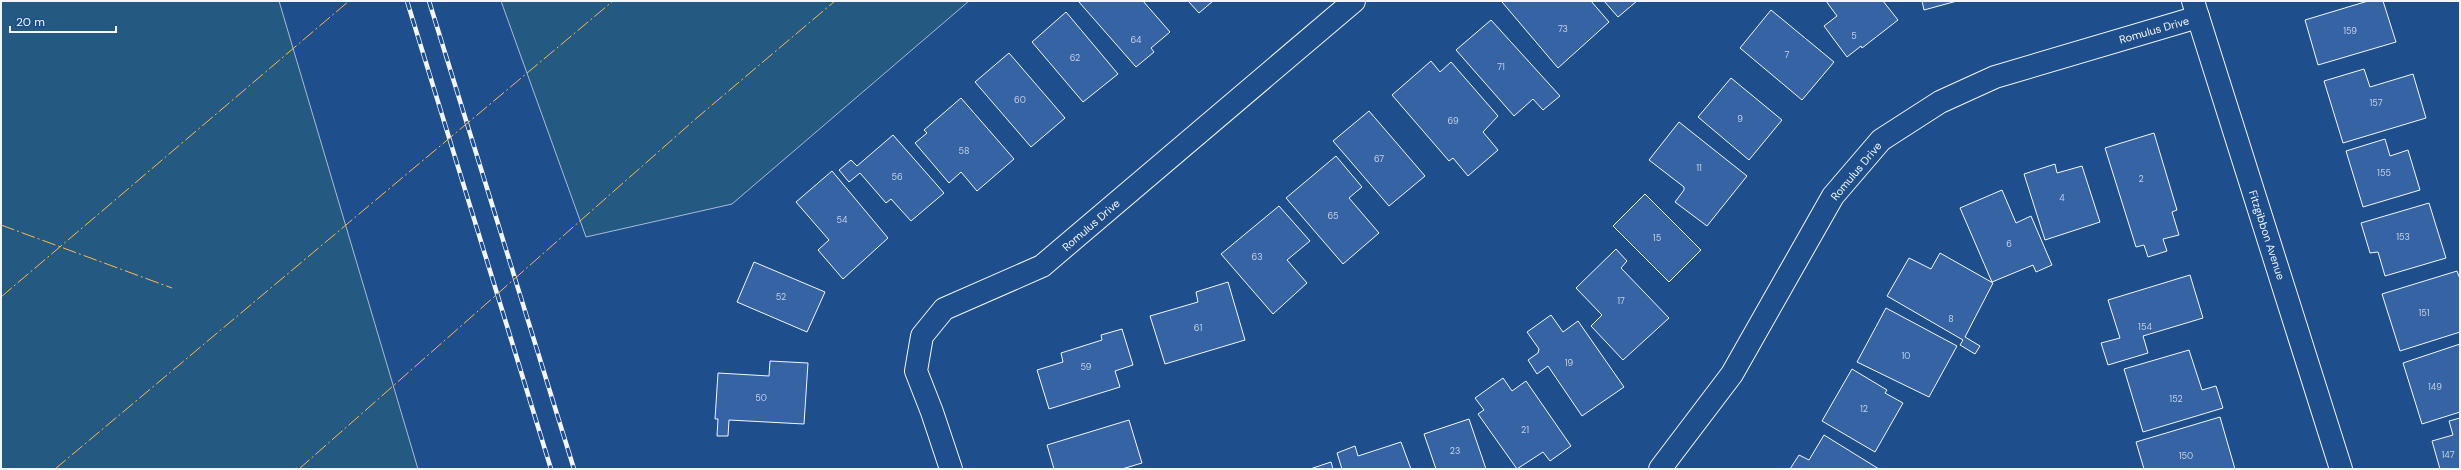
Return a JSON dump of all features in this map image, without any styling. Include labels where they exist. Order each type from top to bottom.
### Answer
[{"type":"street","name":"Romulus Drive","points":[[951,469],[932,412],[916,371],[922,336],[944,309],[1042,266],[1354,1]]},
{"type":"street","name":"Romulus Drive","points":[[1660,469],[1732,374],[1833,196],[1881,140],[1940,102],[1995,77],[2196,9]]},
{"type":"street","name":"Fitzgibbon Avenue","points":[[2196,9],[2341,469]]},
{"type":"shaded area","points":[[1,1],[279,1],[418,469],[1,469]]},
{"type":"shaded area","points":[[501,1],[969,1],[732,204],[586,237]]},
{"type":"building","points":[[1143,1],[1170,32],[1151,48],[1154,52],[1136,67],[1079,2]]},
{"type":"building","points":[[1188,1],[1213,1],[1199,13]]},
{"type":"building","points":[[1591,1],[1609,22],[1558,68],[1502,2]]},
{"type":"building","points":[[1604,1],[1637,1],[1618,17]]},
{"type":"building","points":[[1826,1],[1883,1],[1898,20],[1862,48],[1861,46],[1847,57],[1824,26],[1837,16]]},
{"type":"building","points":[[1922,1],[1957,1],[1924,10]]},
{"type":"building","points":[[2368,1],[2383,1],[2396,42],[2318,65],[2305,20]]},
{"type":"building","points":[[1771,10],[1834,62],[1802,100],[1740,48]]},
{"type":"building","points":[[1066,12],[1118,74],[1083,102],[1032,42]]},
{"type":"building","points":[[1491,20],[1560,96],[1543,110],[1533,99],[1514,116],[1456,50]]},
{"type":"building","points":[[1009,53],[1065,118],[1031,147],[975,82]]},
{"type":"building","points":[[1431,61],[1440,72],[1451,62],[1498,116],[1483,132],[1498,150],[1468,176],[1453,158],[1449,161],[1392,95]]},
{"type":"building","points":[[2364,69],[2370,87],[2413,74],[2426,118],[2343,143],[2324,81]]},
{"type":"building","points":[[1731,78],[1782,120],[1749,160],[1698,117]]},
{"type":"building","points":[[961,98],[1014,159],[977,191],[961,172],[949,183],[915,143],[927,133],[924,130]]},
{"type":"building","points":[[1369,111],[1425,176],[1389,206],[1333,141]]},
{"type":"building","points":[[1679,122],[1747,176],[1707,226],[1675,202],[1684,190],[1684,187],[1649,160]]},
{"type":"building","points":[[2154,133],[2177,210],[2172,212],[2179,235],[2163,239],[2167,251],[2148,257],[2144,245],[2136,247],[2105,148]]},
{"type":"building","points":[[893,135],[944,193],[911,221],[891,199],[886,203],[860,173],[849,182],[839,170],[851,160],[857,166]]},
{"type":"building","points":[[2385,139],[2390,156],[2408,150],[2420,190],[2363,207],[2346,151]]},
{"type":"building","points":[[1336,156],[1362,187],[1349,198],[1379,233],[1343,264],[1286,198]]},
{"type":"building","points":[[2055,164],[2057,173],[2082,166],[2100,222],[2045,240],[2024,174]]},
{"type":"building","points":[[832,171],[888,238],[843,279],[818,250],[829,240],[796,202]]},
{"type":"building","points":[[2002,190],[2016,223],[2031,216],[2052,265],[2036,272],[2033,265],[1992,282],[1960,208]]},
{"type":"building","points":[[1645,194],[1701,250],[1669,282],[1613,226]]},
{"type":"building","points":[[2429,203],[2446,258],[2385,276],[2378,252],[2370,253],[2361,223]]},
{"type":"building","points":[[1279,206],[1310,241],[1287,260],[1307,283],[1273,314],[1221,254]]},
{"type":"building","points":[[1616,249],[1627,261],[1621,268],[1669,318],[1623,360],[1591,326],[1602,315],[1576,288]]},
{"type":"building","points":[[1940,253],[1993,283],[1965,337],[1980,346],[1975,354],[1960,345],[1963,340],[1887,296],[1909,258],[1931,269]]},
{"type":"building","points":[[754,262],[825,292],[807,332],[737,302]]},
{"type":"building","points":[[2457,271],[2460,279],[2460,332],[2400,351],[2382,294]]},
{"type":"building","points":[[2190,275],[2203,318],[2143,336],[2148,353],[2108,365],[2101,343],[2120,338],[2108,300]]},
{"type":"building","points":[[1228,282],[1245,340],[1165,364],[1150,316],[1198,302],[1196,292]]},
{"type":"building","points":[[1886,308],[1957,346],[1929,397],[1857,362]]},
{"type":"building","points":[[1551,315],[1563,332],[1578,321],[1624,387],[1582,416],[1548,366],[1537,374],[1528,360],[1538,353],[1539,349],[1527,332]]},
{"type":"building","points":[[1122,329],[1133,365],[1115,371],[1120,387],[1049,409],[1037,370],[1063,362],[1061,353],[1102,340],[1101,335]]},
{"type":"building","points":[[2460,344],[2460,412],[2422,424],[2403,363]]},
{"type":"building","points":[[2189,350],[2202,390],[2216,386],[2223,408],[2143,432],[2124,369]]},
{"type":"building","points":[[770,361],[808,363],[804,424],[729,420],[728,436],[717,436],[718,419],[715,419],[718,373],[769,376]]},
{"type":"building","points":[[1852,369],[1887,390],[1885,393],[1903,403],[1875,452],[1822,421]]},
{"type":"building","points":[[1503,378],[1512,391],[1526,381],[1571,446],[1550,461],[1543,452],[1517,469],[1478,414],[1484,410],[1475,398]]},
{"type":"building","points":[[2220,417],[2235,469],[2144,469],[2136,442]]},
{"type":"building","points":[[2460,418],[2460,469],[2440,469],[2432,441],[2453,435],[2449,421]]},
{"type":"building","points":[[1469,419],[1486,469],[1436,469],[1424,434]]},
{"type":"building","points":[[1129,420],[1142,463],[1122,469],[1054,469],[1047,445]]},
{"type":"building","points":[[1824,435],[1879,469],[1790,469],[1799,455],[1809,460]]},
{"type":"building","points":[[1401,442],[1411,469],[1342,469],[1337,453],[1355,446],[1358,456]]},
{"type":"building","points":[[1331,462],[1333,469],[1310,469]]},
{"type":"railway","points":[[407,1],[551,469]]},
{"type":"railway","points":[[429,1],[574,469]]},
{"type":"power","points":[[1,297],[349,1]]},
{"type":"power","points":[[55,469],[613,1]]},
{"type":"power","points":[[299,469],[699,116],[835,1]]},
{"type":"power","points":[[1,225],[172,288]]}]
